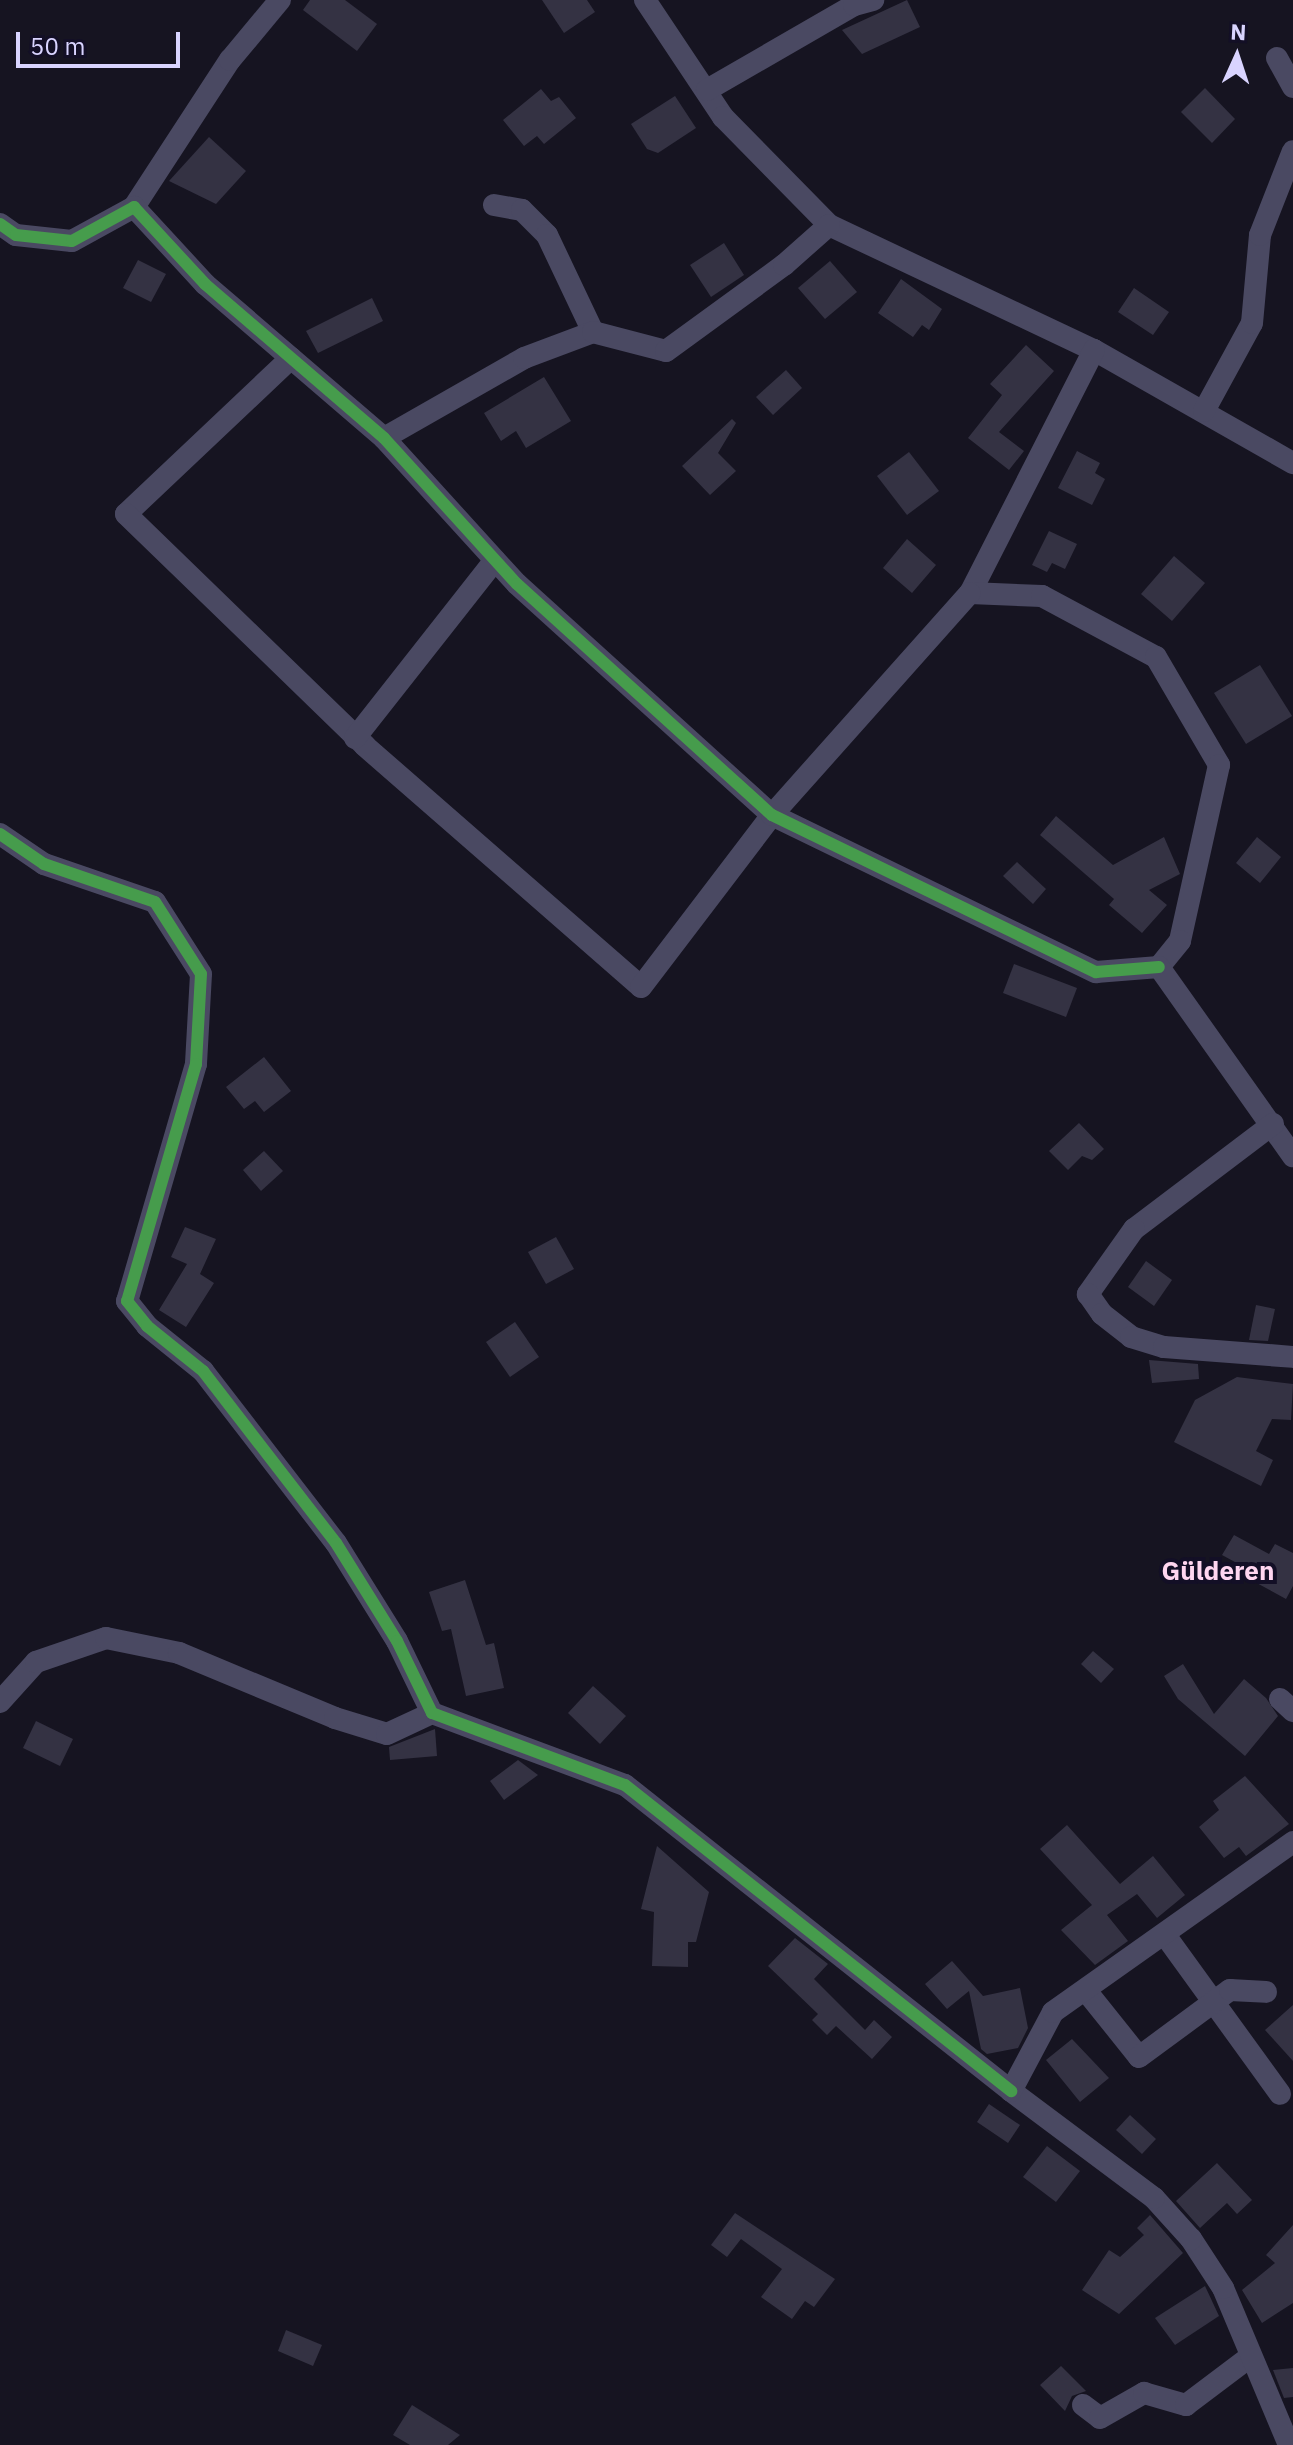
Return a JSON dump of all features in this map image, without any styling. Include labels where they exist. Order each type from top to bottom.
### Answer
[{"type":"street","points":[[0,224],[16,235],[72,241],[134,207],[230,60],[280,0]]},
{"type":"street","points":[[645,0],[723,117],[829,225],[1094,350],[1293,463]]},
{"type":"street","points":[[707,90],[854,5],[873,0]]},
{"type":"street","points":[[1277,58],[1293,87]]},
{"type":"street","points":[[1204,411],[1252,323],[1260,235],[1293,151]]},
{"type":"street","points":[[494,205],[522,210],[547,235],[593,332]]},
{"type":"street","points":[[134,207],[205,284],[384,438],[495,560],[772,815],[1096,972],[1159,967],[1180,941],[1219,765],[1156,657],[1042,596],[970,593]]},
{"type":"street","points":[[384,438],[524,358],[593,332],[666,351],[784,265],[829,225]]},
{"type":"street","points":[[291,358],[126,514],[355,738],[641,987],[772,815],[970,593],[1094,350]]},
{"type":"street","points":[[355,738],[495,560]]},
{"type":"street","points":[[0,834],[44,864],[155,902],[201,974],[196,1064],[127,1301],[147,1326],[203,1371],[336,1543],[397,1641],[432,1713],[625,1785],[1011,2091],[1154,2198],[1223,2288],[1289,2445]]},
{"type":"street","points":[[1159,967],[1293,1156]]},
{"type":"street","points":[[1273,1124],[1134,1229],[1088,1294],[1102,1314],[1131,1337],[1164,1347],[1293,1357]]},
{"type":"street","points":[[0,1702],[36,1662],[106,1638],[179,1653],[335,1718],[387,1734],[432,1713]]},
{"type":"street","points":[[1011,2091],[1053,2012],[1087,1992],[1293,1842]]},
{"type":"street","points":[[1165,1935],[1280,2094]]},
{"type":"street","points":[[1087,1992],[1139,2057],[1230,1990],[1266,1992]]},
{"type":"street","points":[[1083,2405],[1100,2418],[1144,2393],[1186,2405],[1251,2356]]},
{"type":"building","points":[[310,0],[345,0],[377,24],[357,51],[303,10]]},
{"type":"building","points":[[542,0],[587,0],[595,12],[564,33]]},
{"type":"building","points":[[907,0],[920,27],[862,54],[842,30]]},
{"type":"building","points":[[1205,88],[1235,119],[1212,143],[1181,112]]},
{"type":"building","points":[[541,89],[551,101],[559,97],[576,118],[544,144],[537,136],[524,146],[503,120]]},
{"type":"building","points":[[675,96],[696,128],[658,153],[647,149],[631,124]]},
{"type":"building","points":[[209,137],[246,171],[216,204],[169,181]]},
{"type":"building","points":[[724,243],[744,275],[711,297],[690,265]]},
{"type":"building","points":[[138,260],[166,274],[151,302],[123,288]]},
{"type":"building","points":[[830,261],[857,292],[825,319],[798,288]]},
{"type":"building","points":[[901,279],[942,309],[929,330],[922,325],[913,337],[878,313]]},
{"type":"building","points":[[1134,288],[1169,312],[1153,335],[1118,312]]},
{"type":"building","points":[[372,298],[383,321],[318,353],[306,331]]},
{"type":"building","points":[[1026,345],[1054,371],[999,432],[1024,451],[1009,470],[968,438],[1002,395],[990,384]]},
{"type":"building","points":[[786,370],[802,388],[773,415],[756,397]]},
{"type":"building","points":[[544,377],[571,421],[526,448],[516,431],[501,441],[484,413]]},
{"type":"building","points":[[732,419],[736,423],[718,453],[736,471],[710,495],[682,466]]},
{"type":"building","points":[[1077,451],[1100,463],[1095,473],[1105,479],[1092,505],[1058,488]]},
{"type":"building","points":[[909,452],[939,491],[907,515],[877,476]]},
{"type":"building","points":[[1049,531],[1077,544],[1065,569],[1052,563],[1047,572],[1032,565]]},
{"type":"building","points":[[907,539],[936,565],[912,593],[883,568]]},
{"type":"building","points":[[1174,556],[1205,583],[1172,621],[1141,594]]},
{"type":"building","points":[[1260,665],[1292,716],[1246,744],[1214,693]]},
{"type":"building","points":[[1056,816],[1113,865],[1164,837],[1180,874],[1149,890],[1167,905],[1142,933],[1109,905],[1114,899],[1040,835]]},
{"type":"building","points":[[1257,837],[1281,857],[1260,883],[1236,863]]},
{"type":"building","points":[[1017,862],[1046,889],[1033,904],[1003,876]]},
{"type":"building","points":[[1014,964],[1077,988],[1066,1017],[1003,993]]},
{"type":"building","points":[[264,1057],[291,1091],[264,1112],[255,1101],[244,1109],[226,1087]]},
{"type":"building","points":[[1079,1123],[1104,1149],[1092,1160],[1082,1156],[1068,1170],[1049,1151]]},
{"type":"building","points":[[264,1151],[283,1171],[261,1191],[243,1170]]},
{"type":"building","points":[[185,1227],[216,1239],[200,1274],[214,1283],[186,1327],[159,1310],[187,1264],[171,1257]]},
{"type":"building","points":[[556,1237],[574,1269],[546,1284],[528,1252]]},
{"type":"building","points":[[1146,1261],[1172,1280],[1154,1306],[1128,1287]]},
{"type":"building","points":[[1256,1305],[1275,1309],[1268,1341],[1249,1340]]},
{"type":"building","points":[[515,1322],[539,1357],[510,1377],[486,1342]]},
{"type":"building","points":[[1149,1360],[1198,1364],[1199,1379],[1152,1383]]},
{"type":"building","points":[[1237,1377],[1293,1384],[1291,1420],[1272,1419],[1256,1451],[1273,1460],[1261,1486],[1174,1442],[1195,1400]]},
{"type":"building","points":[[1234,1535],[1269,1554],[1275,1544],[1293,1553],[1293,1586],[1286,1599],[1253,1581],[1257,1574],[1222,1555]]},
{"type":"building","points":[[465,1580],[486,1645],[494,1643],[504,1688],[466,1696],[451,1629],[442,1631],[429,1592]]},
{"type":"building","points":[[1093,1651],[1114,1669],[1101,1683],[1081,1664]]},
{"type":"building","points":[[1183,1664],[1214,1714],[1244,1679],[1266,1698],[1278,1716],[1245,1756],[1178,1699],[1164,1676]]},
{"type":"building","points":[[593,1686],[626,1716],[600,1744],[568,1713]]},
{"type":"building","points":[[36,1721],[73,1739],[60,1766],[23,1748]]},
{"type":"building","points":[[435,1729],[437,1756],[390,1760],[389,1747]]},
{"type":"building","points":[[518,1760],[538,1775],[504,1800],[490,1781]]},
{"type":"building","points":[[1245,1776],[1289,1824],[1246,1856],[1239,1847],[1224,1858],[1199,1827],[1219,1810],[1213,1801]]},
{"type":"building","points":[[1067,1825],[1120,1884],[1153,1856],[1185,1895],[1157,1918],[1137,1894],[1107,1915],[1128,1941],[1095,1965],[1061,1930],[1092,1905],[1040,1849]]},
{"type":"building","points":[[657,1846],[709,1892],[696,1942],[688,1942],[688,1967],[652,1966],[654,1912],[641,1909]]},
{"type":"building","points":[[795,1938],[828,1964],[814,1979],[865,2030],[874,2020],[892,2037],[872,2059],[836,2026],[827,2035],[812,2020],[818,2014],[768,1966]]},
{"type":"building","points":[[952,1961],[983,1996],[1020,1988],[1028,2028],[1018,2048],[987,2054],[981,2049],[969,1991],[947,2009],[925,1984]]},
{"type":"building","points":[[1293,2005],[1293,2061],[1265,2030]]},
{"type":"building","points":[[1072,2039],[1109,2078],[1080,2102],[1046,2060]]},
{"type":"building","points":[[989,2104],[1020,2125],[1008,2143],[977,2122]]},
{"type":"building","points":[[1130,2115],[1156,2139],[1142,2154],[1116,2130]]},
{"type":"building","points":[[1047,2146],[1080,2171],[1056,2202],[1023,2177]]},
{"type":"building","points":[[1217,2163],[1252,2200],[1237,2214],[1227,2203],[1200,2228],[1176,2201]]},
{"type":"building","points":[[735,2213],[835,2279],[814,2307],[805,2301],[792,2319],[761,2297],[782,2269],[741,2239],[727,2257],[711,2245]]},
{"type":"building","points":[[1150,2215],[1183,2253],[1119,2314],[1082,2290],[1109,2250],[1120,2257],[1144,2235],[1137,2228]]},
{"type":"building","points":[[1293,2225],[1293,2303],[1262,2323],[1242,2290],[1275,2263],[1266,2255]]},
{"type":"building","points":[[1205,2286],[1219,2316],[1175,2345],[1155,2318]]},
{"type":"building","points":[[286,2330],[322,2345],[313,2366],[278,2351]]},
{"type":"building","points":[[1061,2366],[1086,2391],[1072,2396],[1065,2411],[1040,2385]]},
{"type":"building","points":[[1293,2368],[1293,2397],[1284,2398],[1273,2370]]},
{"type":"building","points":[[412,2405],[460,2435],[448,2445],[410,2445],[393,2435]]},
{"type":"cycle path","points":[[0,224],[16,235],[72,241],[134,207],[205,284],[384,438],[517,584],[772,815],[1096,972],[1159,967]]},
{"type":"cycle path","points":[[0,834],[44,864],[155,902],[201,974],[196,1064],[127,1301],[147,1326],[203,1371],[336,1543],[397,1641],[432,1713],[625,1785],[1011,2091]]},
{"type":"district","name":"Gülderen","points":[[1218,1571]]}]
